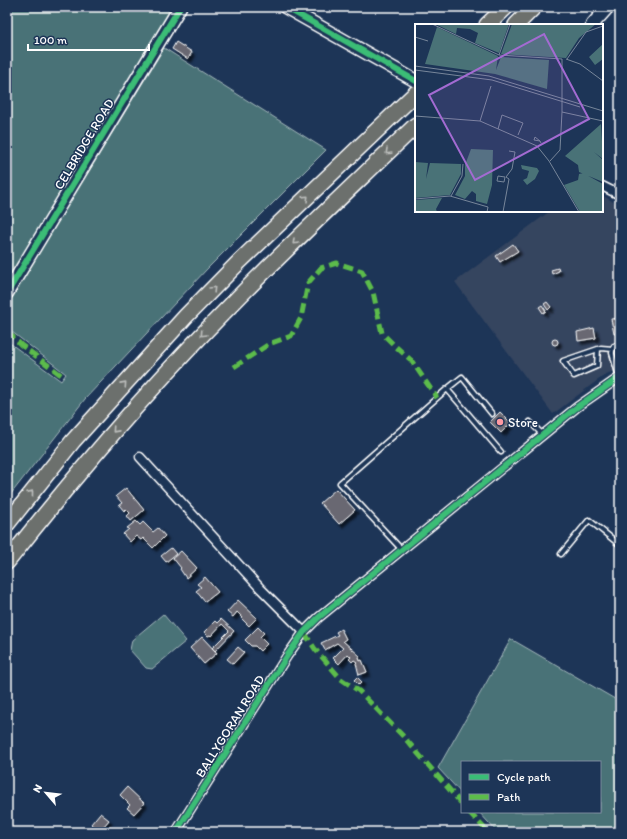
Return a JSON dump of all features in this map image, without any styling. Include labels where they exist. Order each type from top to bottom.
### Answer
[{"type":"highway","points":[[488,24],[506,7]]},
{"type":"highway","points":[[517,24],[534,7]]},
{"type":"highway","points":[[7,524],[73,441],[186,316],[240,261],[415,94]]},
{"type":"highway","points":[[7,562],[103,444],[161,379],[230,306],[415,125]]},
{"type":"main road","name":"CELBRIDGE ROAD","points":[[7,292],[180,7]]},
{"type":"main road","points":[[285,7],[415,80]]},
{"type":"main road","points":[[593,24],[608,7]]},
{"type":"street","points":[[603,186],[620,195]]},
{"type":"street","name":"BALLYGORAN ROAD","points":[[176,832],[284,660],[304,632],[318,618],[577,407],[620,377]]},
{"type":"street","points":[[140,457],[261,589],[304,632]]},
{"type":"lane","points":[[598,349],[597,366],[574,376],[563,361],[598,349],[613,349],[614,346],[620,345]]},
{"type":"lane","points":[[613,349],[612,353],[620,377]]},
{"type":"lane","points":[[402,550],[340,483],[462,377],[492,414]]},
{"type":"lane","points":[[447,389],[501,452]]},
{"type":"lane","points":[[530,422],[543,435]]},
{"type":"lane","points":[[561,554],[589,520],[620,545]]},
{"type":"shaded area","points":[[603,196],[620,206],[620,369],[606,374],[553,414],[455,282],[549,212],[603,212]]},
{"type":"green space","points":[[7,7],[174,7],[7,284]]},
{"type":"green space","points":[[164,48],[326,150],[207,269],[85,399],[7,499],[7,341],[61,381],[66,374],[7,328],[7,305]]},
{"type":"green space","points":[[163,614],[186,641],[152,669],[146,668],[130,650],[132,640]]},
{"type":"green space","points":[[511,639],[620,702],[620,832],[497,832],[480,813],[601,813],[601,761],[461,761],[461,793],[438,768]]},
{"type":"building","points":[[176,42],[192,52],[188,59],[172,49]]},
{"type":"building","points":[[513,244],[518,251],[500,262],[496,256]]},
{"type":"building","points":[[558,268],[559,271],[552,274],[551,270]]},
{"type":"building","points":[[547,302],[551,307],[548,310],[544,304]]},
{"type":"building","points":[[542,305],[546,311],[543,313],[539,307]]},
{"type":"building","points":[[620,318],[620,333],[614,334],[611,319]]},
{"type":"building","points":[[594,328],[596,338],[578,341],[577,332]]},
{"type":"building","points":[[555,339],[558,342],[555,345],[552,342]]},
{"type":"building","name":"Store","points":[[500,412],[511,423],[501,433],[490,422]]},
{"type":"building","points":[[126,488],[144,510],[131,521],[127,516],[130,513],[126,509],[124,511],[119,505],[122,503],[116,496]]},
{"type":"building","points":[[336,489],[355,510],[339,524],[320,503]]},
{"type":"building","points":[[136,521],[140,525],[143,522],[153,532],[158,528],[165,536],[153,548],[143,538],[141,540],[136,536],[130,542],[123,534],[129,529],[127,528]]},
{"type":"building","points":[[171,548],[176,554],[166,562],[161,556]]},
{"type":"building","points":[[181,551],[197,568],[186,578],[180,569],[181,568],[173,558]]},
{"type":"building","points":[[205,577],[218,592],[205,602],[196,591],[201,587],[197,584]]},
{"type":"building","points":[[238,600],[257,618],[249,626],[237,612],[233,617],[227,612]]},
{"type":"building","points":[[221,619],[234,631],[215,651],[212,648],[229,631],[222,624],[211,636],[208,636],[204,632],[215,621],[217,623]]},
{"type":"building","points":[[258,627],[264,633],[260,637],[267,644],[260,651],[255,646],[251,646],[245,640]]},
{"type":"building","points":[[341,629],[346,639],[343,641],[360,656],[360,661],[362,660],[367,672],[359,675],[357,662],[354,660],[352,662],[349,659],[351,657],[348,654],[339,664],[333,658],[343,648],[337,643],[325,650],[321,643],[338,635],[336,632]]},
{"type":"building","points":[[202,637],[217,653],[204,664],[190,648]]},
{"type":"building","points":[[238,647],[244,652],[233,664],[227,659]]},
{"type":"building","points":[[357,677],[362,682],[359,685],[354,680]]},
{"type":"building","points":[[127,787],[144,803],[134,814],[127,808],[130,805],[120,795]]},
{"type":"building","points":[[100,813],[109,820],[99,832],[91,824]]},
{"type":"marked path","points":[[234,367],[269,344],[291,336],[301,318],[308,283],[321,268],[337,263],[362,271],[373,292],[382,333],[411,360],[437,398]]},
{"type":"marked path","points":[[7,331],[21,345],[61,375]]},
{"type":"marked path","points":[[304,632],[315,649],[341,679],[359,691],[402,735],[461,803]]},
{"type":"marked path","points":[[470,813],[488,832]]},
{"type":"cycle path","points":[[7,293],[180,7]]},
{"type":"cycle path","points":[[285,7],[415,80]]},
{"type":"cycle path","points":[[176,832],[287,656],[304,632],[318,618],[577,407],[620,377]]},
{"type":"place","name":"Store","points":[[500,422]]}]
